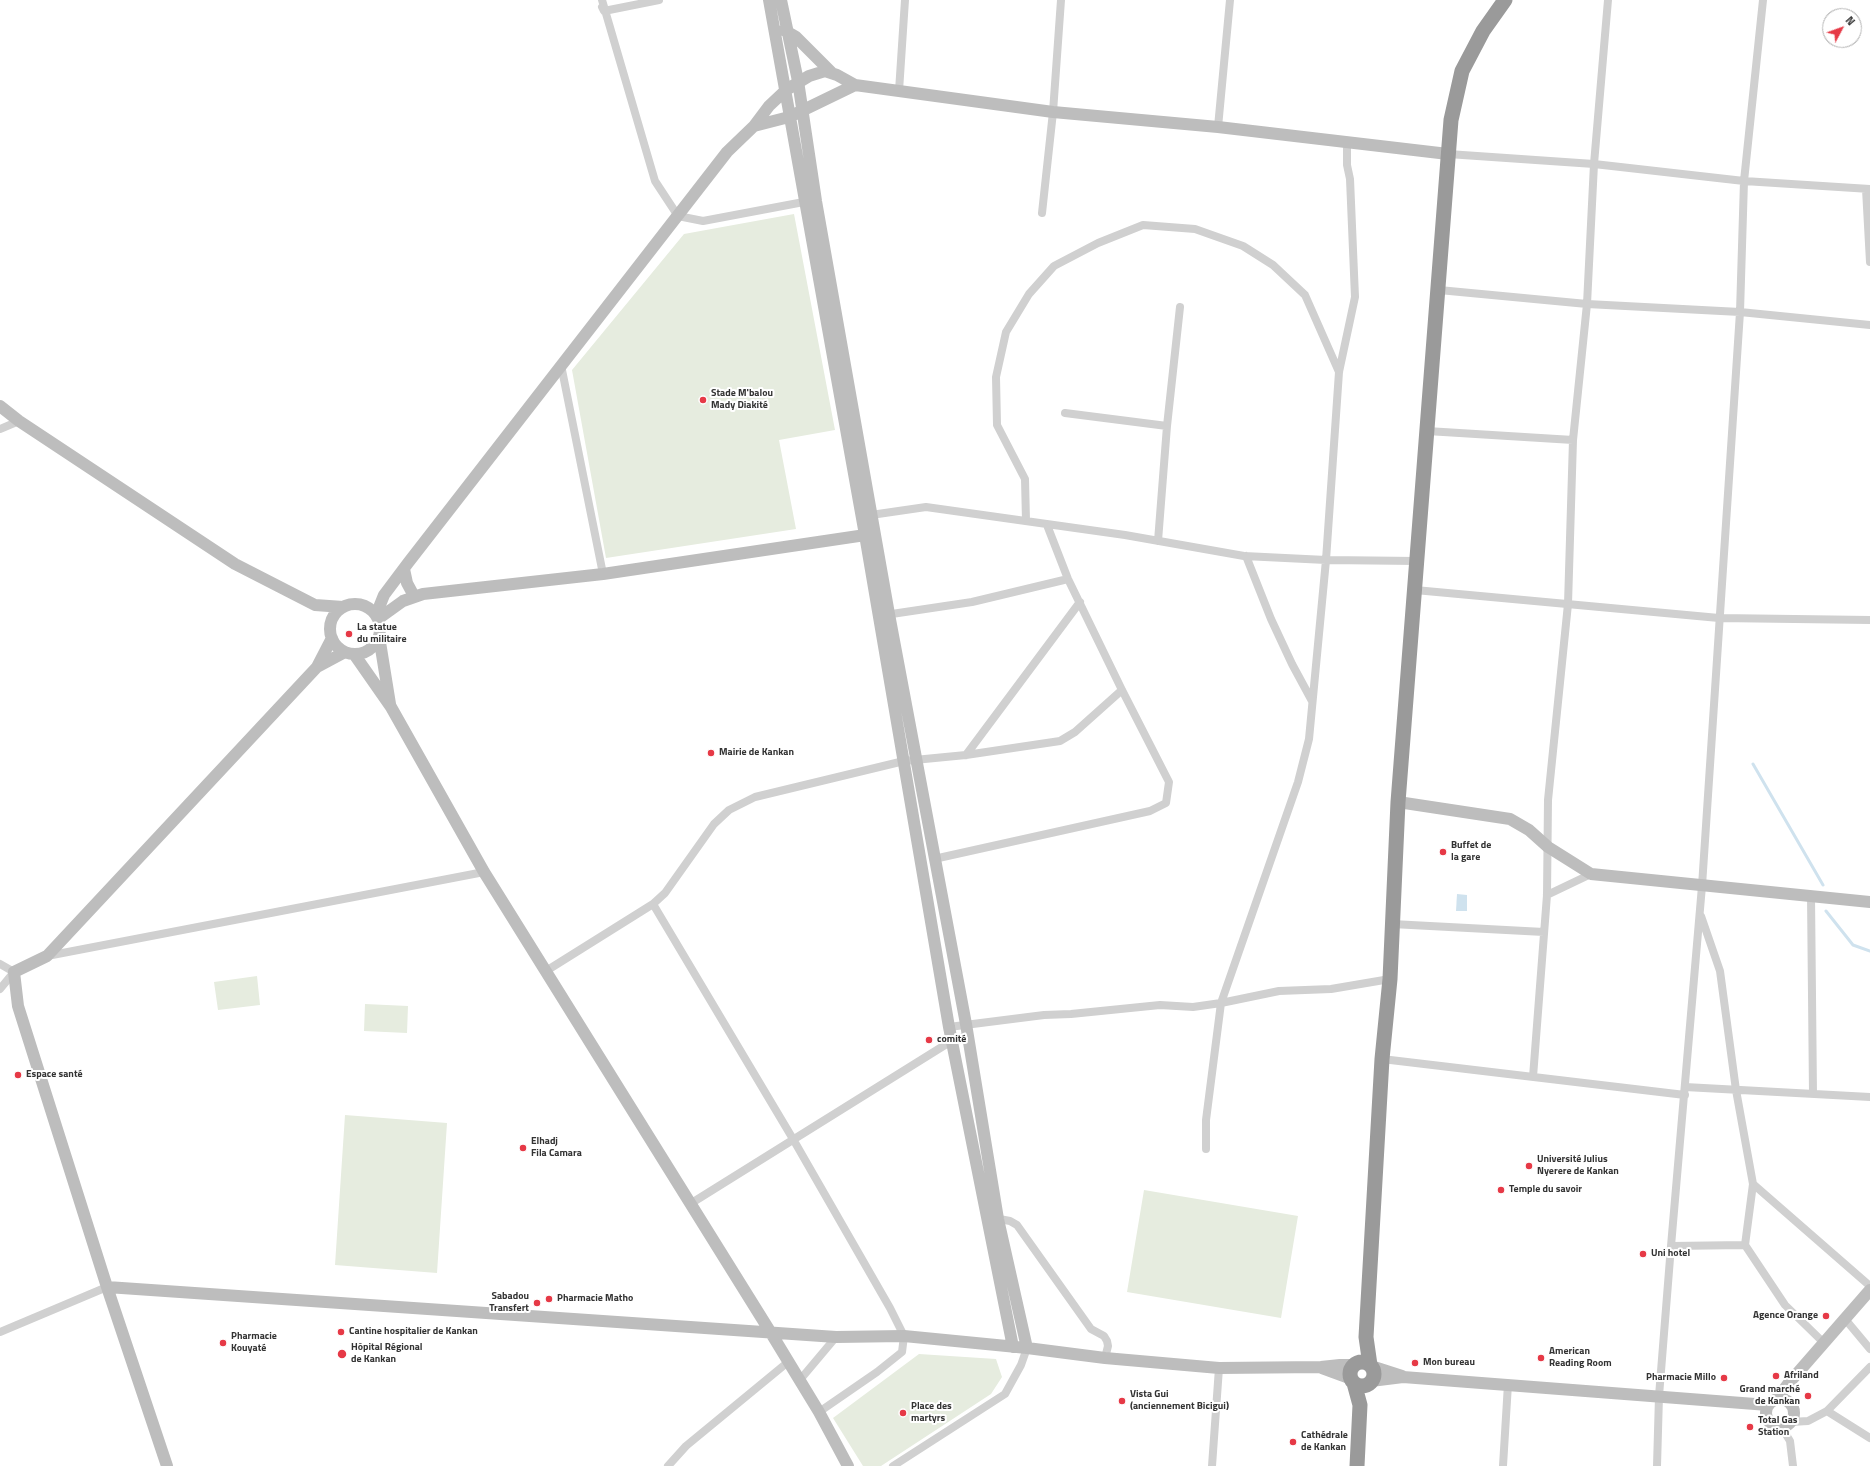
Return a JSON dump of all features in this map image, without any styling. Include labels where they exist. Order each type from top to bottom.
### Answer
[{"type":"highway","points":[[1357,1466],[1360,1370],[1366,1337],[1382,1059],[1390,979],[1398,802],[1439,290],[1451,120],[1462,71],[1483,31],[1505,0]]},
{"type":"highway","points":[[1360,1370],[1362,1386],[1370,1382]]},
{"type":"highway","points":[[1360,1405],[1370,1382]]},
{"type":"street","points":[[598,0],[604,11]]},
{"type":"street","points":[[602,0],[654,181],[678,216],[703,221],[810,201]]},
{"type":"street","points":[[604,11],[658,0]]},
{"type":"street","points":[[769,0],[786,90],[789,117],[810,201],[871,515],[870,534]]},
{"type":"street","points":[[781,0],[803,111],[810,201],[910,760],[950,1027],[986,1217],[1013,1347],[1021,1365]]},
{"type":"street","points":[[899,91],[906,0]]},
{"type":"street","points":[[1042,213],[1054,112],[1061,0]]},
{"type":"street","points":[[1218,127],[1230,0]]},
{"type":"street","points":[[1533,1077],[1547,894],[1548,800],[1568,604],[1573,440],[1587,304],[1594,164],[1608,0]]},
{"type":"street","points":[[1657,1466],[1659,1396],[1702,886],[1740,312],[1744,181],[1763,0]]},
{"type":"street","points":[[775,28],[788,31],[796,37],[830,72],[855,85],[1054,112],[1218,127],[1448,154],[1594,164],[1744,181],[1868,189],[1870,262]]},
{"type":"street","points":[[317,668],[349,653],[362,653],[370,650],[376,644],[380,630],[377,617],[384,595],[561,365],[728,152],[754,126],[769,106],[786,90],[798,81],[818,72],[830,72]]},
{"type":"street","points":[[754,126],[789,117],[855,85]]},
{"type":"street","points":[[1206,1149],[1206,1120],[1221,1003],[1298,782],[1309,739],[1326,560],[1339,372],[1355,297],[1347,142]]},
{"type":"street","points":[[1026,521],[1025,479],[997,425],[996,377],[1006,332],[1029,294],[1054,266],[1098,243],[1143,224],[1195,228],[1243,246],[1272,265],[1305,295],[1339,372]]},
{"type":"street","points":[[1439,290],[1587,304],[1740,312],[1870,325]]},
{"type":"street","points":[[1158,541],[1167,426],[1180,307]]},
{"type":"street","points":[[561,365],[603,574]]},
{"type":"street","points":[[0,406],[19,422],[235,564],[315,605],[343,607],[356,604],[363,605],[377,617]]},
{"type":"street","points":[[1065,413],[1167,426]]},
{"type":"street","points":[[0,429],[19,422]]},
{"type":"street","points":[[1427,431],[1573,440]]},
{"type":"street","points":[[871,515],[926,507],[1158,541],[1246,556],[1326,560],[1417,561]]},
{"type":"street","points":[[934,859],[1150,811],[1166,803],[1169,782],[1068,579],[1047,525]]},
{"type":"street","points":[[377,617],[414,596],[603,574],[870,534]]},
{"type":"street","points":[[1246,556],[1274,625],[1312,701]]},
{"type":"street","points":[[404,569],[407,583],[414,596]]},
{"type":"street","points":[[883,615],[972,602],[1068,579]]},
{"type":"street","points":[[1415,590],[1719,618],[1870,620]]},
{"type":"street","points":[[363,605],[384,595]]},
{"type":"street","points":[[966,755],[1080,602]]},
{"type":"street","points":[[315,605],[337,646],[349,653],[390,707],[484,872],[771,1333],[819,1412],[848,1466]]},
{"type":"street","points":[[46,956],[317,668],[331,633],[332,620],[336,613],[343,607]]},
{"type":"street","points":[[379,636],[390,707]]},
{"type":"street","points":[[546,971],[653,904],[665,893],[714,824],[729,810],[755,797],[910,760],[966,755],[1060,741],[1075,732],[1122,690]]},
{"type":"street","points":[[893,1466],[998,1399],[1007,1391],[1021,1365],[1026,1348],[998,1219],[966,1030],[934,859],[910,760]]},
{"type":"street","points":[[1398,802],[1510,819],[1529,830],[1548,847],[1591,874],[1870,902]]},
{"type":"street","points":[[0,989],[14,972],[46,956],[484,872]]},
{"type":"street","points":[[1547,894],[1591,874]]},
{"type":"street","points":[[1811,896],[1813,1094]]},
{"type":"street","points":[[653,904],[793,1139],[890,1308],[904,1336],[902,1352],[877,1372],[819,1412]]},
{"type":"street","points":[[1700,912],[1720,971],[1736,1090],[1753,1184],[1745,1245],[1785,1305],[1824,1343]]},
{"type":"street","points":[[1392,924],[1544,932]]},
{"type":"street","points":[[0,964],[14,972]]},
{"type":"street","points":[[14,972],[18,1006],[107,1287],[167,1466]]},
{"type":"street","points":[[950,1027],[966,1030],[1160,1005],[1193,1007],[1279,991],[1331,989],[1390,979]]},
{"type":"street","points":[[690,1204],[953,1040],[966,1030]]},
{"type":"street","points":[[1382,1059],[1533,1077],[1685,1091],[1736,1090],[1870,1097]]},
{"type":"street","points":[[1753,1184],[1870,1286]]},
{"type":"street","points":[[986,1217],[1010,1221],[1016,1225],[1091,1329],[1104,1336],[1108,1346],[1105,1358]]},
{"type":"street","points":[[1671,1246],[1745,1245]]},
{"type":"street","points":[[0,1332],[107,1287],[836,1337],[904,1336],[1026,1348],[1105,1358],[1219,1368],[1321,1368],[1340,1364],[1360,1370],[1403,1376],[1659,1396],[1773,1402],[1783,1400],[1792,1406],[1794,1411],[1787,1425],[1793,1466]]},
{"type":"street","points":[[1870,1290],[1766,1410],[1768,1421],[1777,1427],[1808,1421],[1827,1411],[1870,1367]]},
{"type":"street","points":[[1845,1319],[1870,1349]]},
{"type":"street","points":[[799,1381],[836,1337]]},
{"type":"street","points":[[668,1466],[686,1446],[788,1362]]},
{"type":"street","points":[[1212,1466],[1219,1368]]},
{"type":"street","points":[[1370,1382],[1403,1376]]},
{"type":"street","points":[[1502,1466],[1508,1384]]},
{"type":"street","points":[[1827,1411],[1870,1438]]},
{"type":"shaded area","name":"Stade M'balou Mady Diakité","points":[[794,214],[835,430],[779,440],[796,529],[606,558],[572,370],[684,234]]},
{"type":"shaded area","points":[[257,976],[260,1005],[218,1010],[214,982]]},
{"type":"shaded area","points":[[365,1004],[408,1006],[407,1033],[364,1031]]},
{"type":"shaded area","points":[[345,1115],[447,1123],[437,1273],[335,1265]]},
{"type":"shaded area","points":[[1144,1190],[1298,1216],[1281,1318],[1127,1292]]},
{"type":"shaded area","points":[[919,1354],[996,1359],[1002,1377],[991,1394],[881,1466],[863,1466],[833,1418]]},
{"type":"water","points":[[1457,894],[1467,895],[1467,911],[1456,911]]},
{"type":"waterway","points":[[1753,764],[1823,885]]},
{"type":"waterway","points":[[1826,911],[1853,945],[1870,951]]},
{"type":"place","name":"Stade M'balou Mady Diakité","points":[[703,400]]},
{"type":"place","name":"La statue du militaire","points":[[349,634]]},
{"type":"place","name":"Mairie de Kankan","points":[[711,753]]},
{"type":"place","name":"Buffet de la gare","points":[[1443,852]]},
{"type":"place","name":"comité","points":[[929,1040]]},
{"type":"place","name":"Espace santé","points":[[18,1075]]},
{"type":"place","name":"Elhadj Fila Camara","points":[[523,1148]]},
{"type":"place","name":"Université Julius Nyerere de Kankan","points":[[1529,1166]]},
{"type":"place","name":"Temple du savoir","points":[[1501,1190]]},
{"type":"place","name":"Uni hotel","points":[[1643,1254]]},
{"type":"place","name":"Pharmacie Matho","points":[[549,1299]]},
{"type":"place","name":"Sabadou Transfert","points":[[537,1303]]},
{"type":"place","name":"Agence Orange","points":[[1826,1316]]},
{"type":"place","name":"Cantine hospitalier de Kankan","points":[[341,1332]]},
{"type":"place","name":"Pharmacie Kouyaté","points":[[223,1343]]},
{"type":"place","name":"Hôpital Régional de Kankan","points":[[342,1354]]},
{"type":"place","name":"American Reading Room","points":[[1541,1358]]},
{"type":"place","name":"Mon bureau","points":[[1415,1363]]},
{"type":"place","name":"Afriland","points":[[1776,1376]]},
{"type":"place","name":"Pharmacie Millo","points":[[1724,1378]]},
{"type":"place","name":"Grand marché de Kankan","points":[[1808,1396]]},
{"type":"place","name":"Vista Gui (anciennement Bicigui)","points":[[1122,1401]]},
{"type":"place","name":"Place des martyrs","points":[[903,1413]]},
{"type":"place","name":"Total Gas Station","points":[[1750,1427]]},
{"type":"place","name":"Cathédrale de Kankan","points":[[1293,1442]]}]
